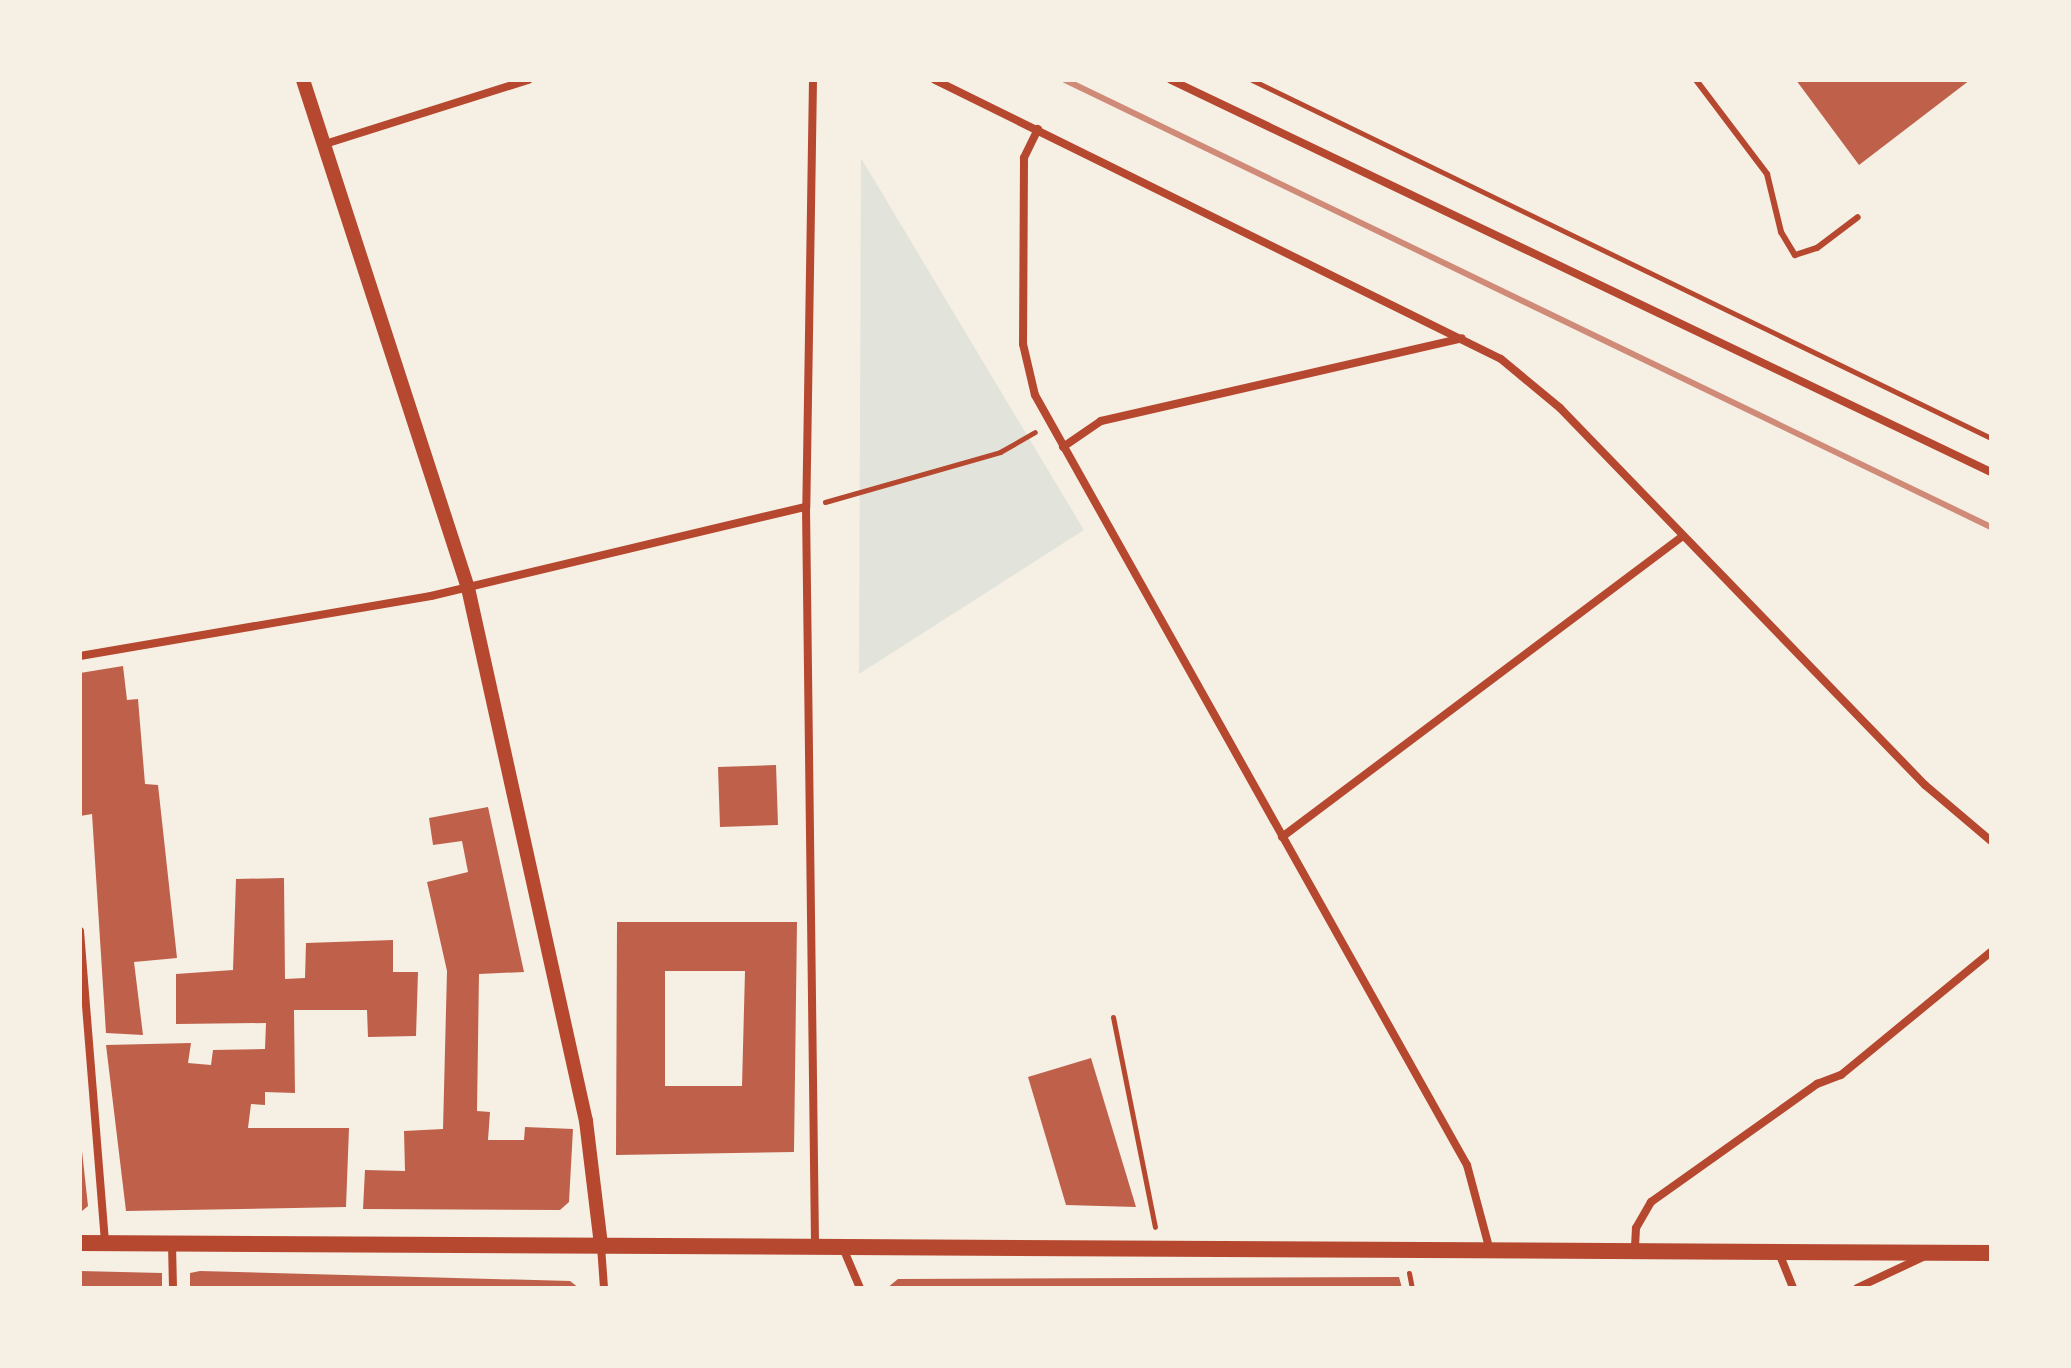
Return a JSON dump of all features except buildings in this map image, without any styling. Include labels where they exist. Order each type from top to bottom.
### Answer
[{"type":"main road","points":[[80,1243],[1490,1252],[1635,1247],[1779,1253],[1991,1253]]},
{"type":"street","points":[[303,80],[468,588],[586,1121],[604,1288]]},
{"type":"street","points":[[325,144],[528,80]]},
{"type":"street","points":[[813,80],[806,507],[815,1246]]},
{"type":"street","points":[[935,80],[1463,337],[1560,408],[1681,537],[1925,785],[1991,841]]},
{"type":"street","points":[[1171,80],[1991,472]]},
{"type":"street","points":[[1038,129],[1024,158],[1023,344],[1050,423],[1467,1165],[1490,1252]]},
{"type":"street","points":[[1063,447],[1101,421],[1463,337]]},
{"type":"street","points":[[80,656],[468,588],[806,507]]},
{"type":"street","points":[[1282,837],[1681,537]]},
{"type":"street","points":[[80,931],[105,1243]]},
{"type":"street","points":[[1635,1247],[1636,1228],[1651,1202],[1817,1084],[1841,1075],[1991,952]]},
{"type":"street","points":[[172,1244],[173,1288]]},
{"type":"street","points":[[842,1246],[860,1288]]},
{"type":"street","points":[[1857,1288],[1933,1252]]},
{"type":"street","points":[[1779,1253],[1793,1288]]},
{"type":"lane","points":[[1696,80],[1767,174],[1781,232],[1795,255],[1817,248],[1858,217]]},
{"type":"path","points":[[1252,80],[1991,438]]},
{"type":"path","points":[[806,507],[1000,452],[1050,423]]},
{"type":"path","points":[[1113,1017],[1159,1248]]},
{"type":"shaded area","points":[[861,158],[1084,530],[859,674]]},
{"type":"railway","points":[[1065,80],[1991,527]]}]
